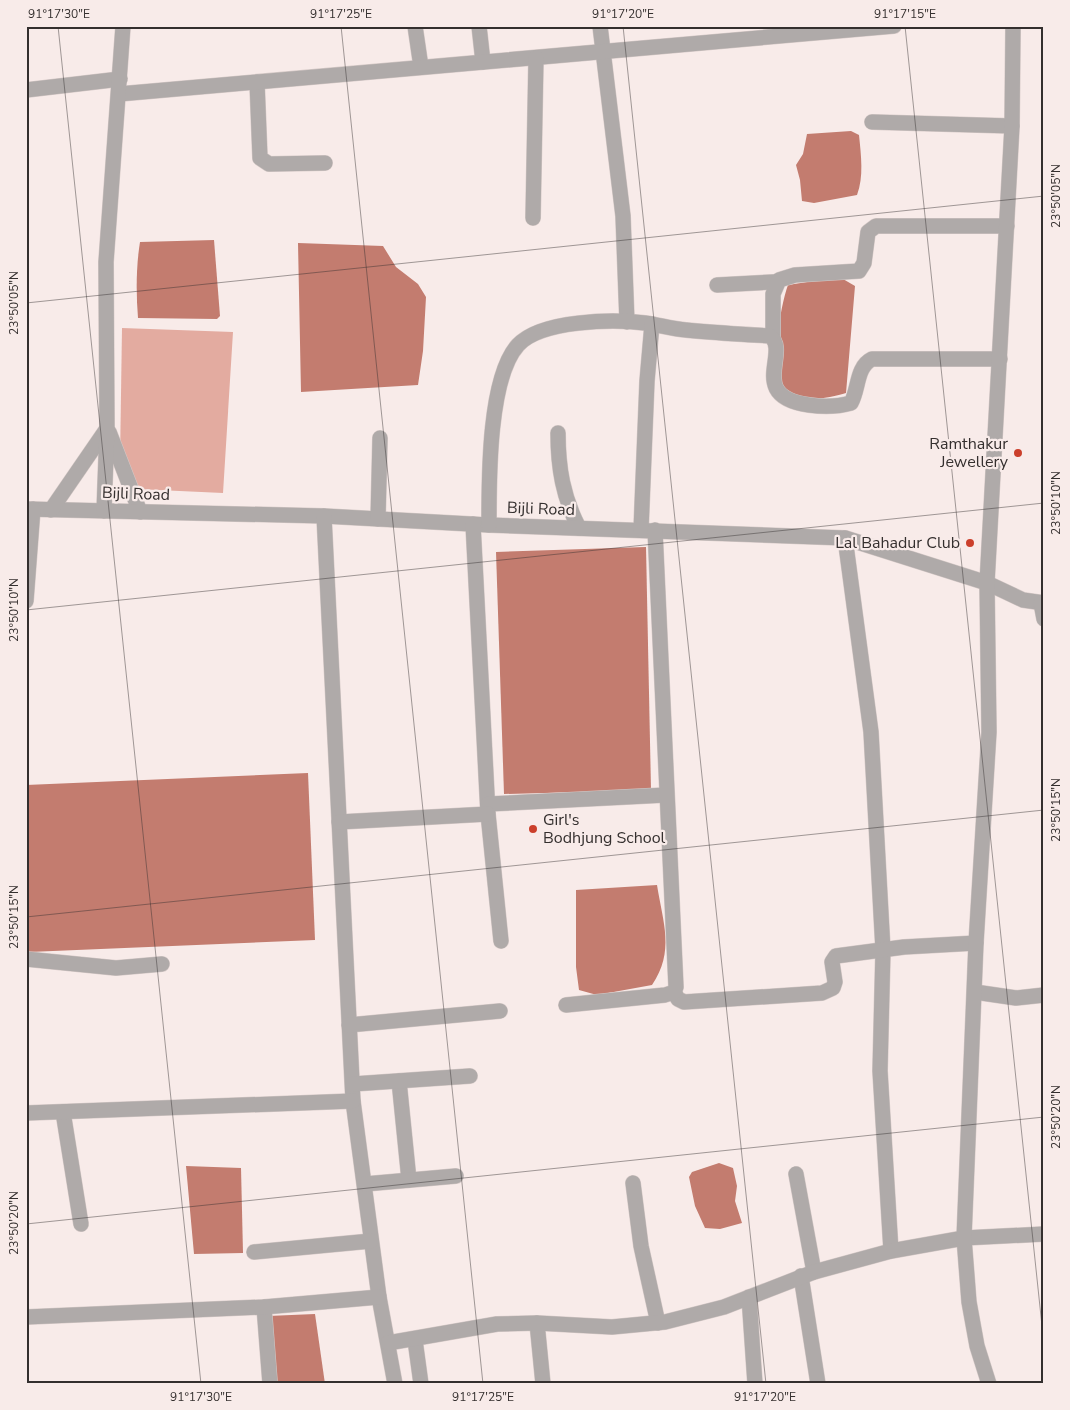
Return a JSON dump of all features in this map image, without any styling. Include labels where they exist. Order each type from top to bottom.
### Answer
[{"type":"street","points":[[104,511],[107,429],[106,262],[122,26]]},
{"type":"street","points":[[416,26],[421,67]]},
{"type":"street","points":[[479,26],[483,62]]},
{"type":"street","points":[[600,26],[623,216],[627,322]]},
{"type":"street","points":[[26,90],[257,82],[603,52],[787,31],[894,26]]},
{"type":"street","points":[[988,1384],[977,1346],[968,1302],[964,1238],[976,944],[989,732],[988,583],[1012,126],[1014,26]]},
{"type":"street","points":[[532,218],[536,58]]},
{"type":"street","points":[[257,82],[260,158],[269,164],[325,163]]},
{"type":"street","points":[[872,122],[1012,126]]},
{"type":"street","points":[[775,285],[786,277],[859,271],[864,264],[868,232],[876,226],[1007,226]]},
{"type":"street","points":[[717,285],[773,282],[775,285]]},
{"type":"street","points":[[775,285],[773,338],[775,386],[777,393],[787,400],[828,407],[851,402],[855,396],[862,368],[865,362],[872,359],[1000,359]]},
{"type":"street","points":[[489,525],[488,480],[491,437],[498,393],[508,360],[518,345],[532,334],[552,326],[627,322],[685,330],[726,332],[773,338]]},
{"type":"street","points":[[652,324],[647,372],[648,530],[675,946],[676,987],[674,992],[678,999],[684,1002],[822,993],[833,988],[835,982],[832,962],[836,956],[904,947],[976,944]]},
{"type":"street","points":[[51,510],[107,429]]},
{"type":"street","points":[[107,429],[140,512]]},
{"type":"street","points":[[558,433],[558,462],[563,487],[571,512],[580,528]]},
{"type":"street","points":[[378,519],[380,438]]},
{"type":"street","points":[[26,601],[30,509]]},
{"type":"street","name":"Bijli Road","points":[[30,509],[324,516],[489,525],[845,538],[988,583],[1023,600],[1043,603]]},
{"type":"street","points":[[324,516],[353,1101],[379,1297],[395,1384]]},
{"type":"street","points":[[473,524],[488,809],[501,942]]},
{"type":"street","points":[[845,538],[871,732],[883,950],[880,1071],[891,1251]]},
{"type":"street","points":[[1043,603],[1044,619]]},
{"type":"street","points":[[339,822],[666,795]]},
{"type":"street","points":[[26,959],[116,968],[162,964]]},
{"type":"street","points":[[566,1005],[674,992]]},
{"type":"street","points":[[975,992],[1016,998],[1044,995]]},
{"type":"street","points":[[349,1025],[500,1011]]},
{"type":"street","points":[[353,1084],[470,1076]]},
{"type":"street","points":[[399,1082],[409,1180]]},
{"type":"street","points":[[26,1113],[353,1101]]},
{"type":"street","points":[[62,1112],[81,1224]]},
{"type":"street","points":[[796,1174],[808,1274],[818,1384]]},
{"type":"street","points":[[365,1184],[456,1176]]},
{"type":"street","points":[[633,1183],[641,1246],[658,1323]]},
{"type":"street","points":[[388,1343],[416,1340],[496,1324],[537,1323],[612,1328],[658,1323],[692,1316],[808,1274],[891,1251],[964,1238],[1044,1234]]},
{"type":"street","points":[[254,1252],[371,1241]]},
{"type":"street","points":[[26,1317],[264,1306],[379,1297]]},
{"type":"street","points":[[748,1297],[755,1384]]},
{"type":"street","points":[[264,1306],[270,1384]]},
{"type":"street","points":[[537,1323],[543,1384]]},
{"type":"street","points":[[416,1340],[421,1384]]},
{"type":"shaded area","points":[[851,131],[859,135],[861,150],[861,173],[857,195],[814,203],[802,201],[796,165],[803,154],[807,134]]},
{"type":"shaded area","points":[[214,240],[220,316],[217,319],[138,318],[137,280],[140,242]]},
{"type":"shaded area","points":[[298,243],[383,246],[396,267],[418,284],[426,297],[423,351],[418,385],[301,392]]},
{"type":"shaded area","points":[[826,279],[843,279],[855,286],[846,393],[814,399],[796,398],[784,390],[777,369],[777,339],[785,295],[788,285]]},
{"type":"shaded area","points":[[122,328],[233,332],[223,493],[136,489],[120,461]]},
{"type":"shaded area","points":[[646,547],[651,790],[504,794],[496,552]]},
{"type":"shaded area","points":[[308,773],[315,940],[29,952],[26,785]]},
{"type":"shaded area","points":[[657,885],[664,924],[665,948],[659,972],[652,985],[597,995],[579,990],[576,967],[576,890]]},
{"type":"shaded area","points":[[719,1163],[733,1168],[737,1186],[735,1201],[742,1223],[720,1229],[705,1228],[695,1206],[689,1177],[692,1172]]},
{"type":"shaded area","points":[[186,1166],[241,1168],[243,1253],[194,1254]]},
{"type":"shaded area","points":[[315,1314],[325,1384],[273,1384],[268,1316]]},
{"type":"place","name":"Ramthakur Jewellery","points":[[1018,453]]},
{"type":"place","name":"Lal Bahadur Club","points":[[970,543]]},
{"type":"place","name":"Girl's Bodhjung School","points":[[533,829]]}]
